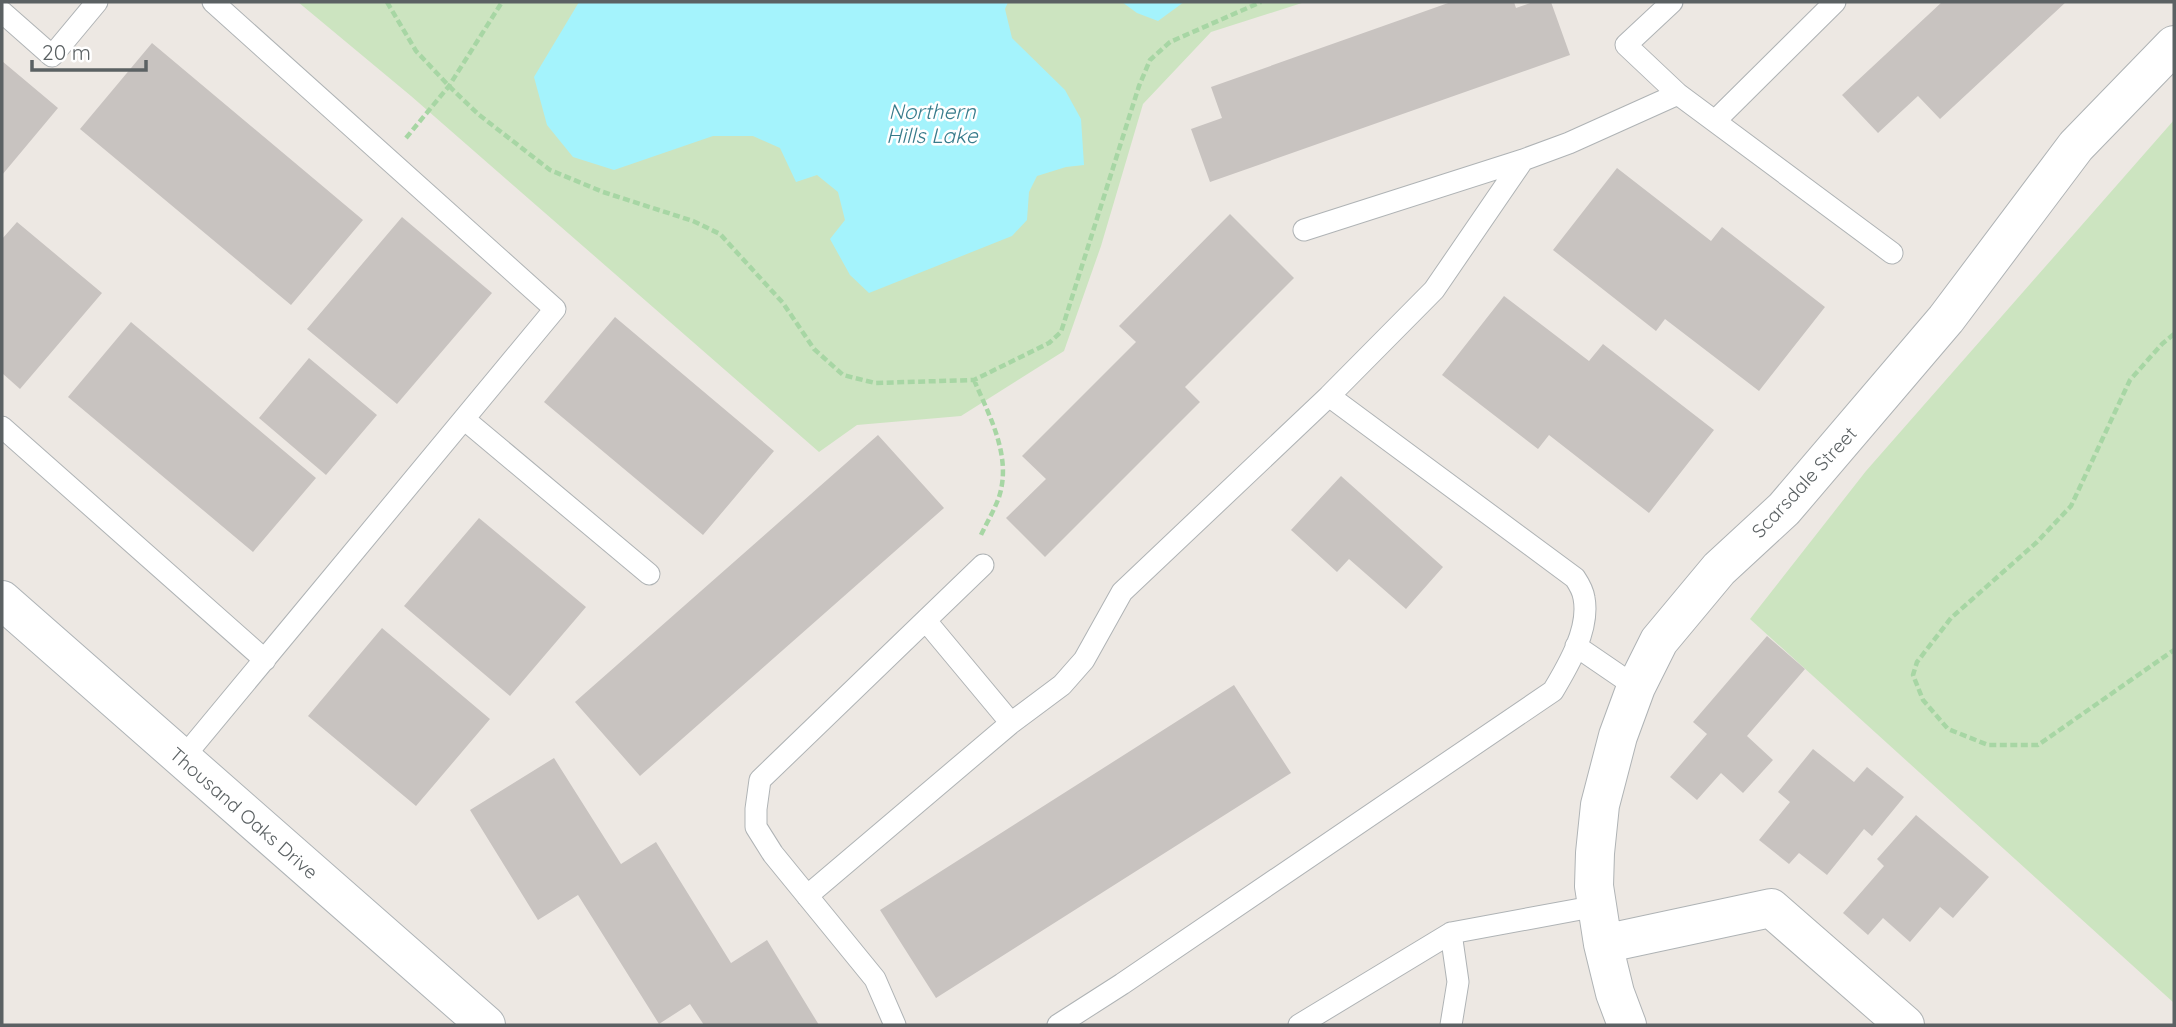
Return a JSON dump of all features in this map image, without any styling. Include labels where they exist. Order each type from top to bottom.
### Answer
[{"type":"street","name":"Scarsdale Street","points":[[1627,1025],[1615,993],[1603,944],[1594,886],[1595,853],[1601,805],[1618,736],[1636,687],[1659,641],[1719,569],[1784,509],[1946,319],[2076,146],[2174,45]]},
{"type":"street","name":"Thousand Oaks Drive","points":[[2,600],[486,1025]]},
{"type":"street","points":[[1603,944],[1771,908],[1905,1025]]},
{"type":"lane","points":[[2,12],[52,56],[97,2]]},
{"type":"lane","points":[[182,759],[555,309],[213,2]]},
{"type":"lane","points":[[1672,2],[1626,45],[1678,94],[1892,253]]},
{"type":"lane","points":[[1715,121],[1835,2]]},
{"type":"lane","points":[[1304,230],[1523,160],[1569,143],[1678,94]]},
{"type":"lane","points":[[807,896],[1011,723],[1062,685],[1084,660],[1122,593],[1329,397],[1434,290],[1523,160]]},
{"type":"lane","points":[[1058,1025],[1553,691],[1568,667],[1586,613],[1584,595],[1575,578],[1329,397]]},
{"type":"lane","points":[[464,419],[649,574]]},
{"type":"lane","points":[[2,427],[265,660]]},
{"type":"lane","points":[[895,1025],[875,979],[773,854],[756,827],[760,780],[983,565]]},
{"type":"lane","points":[[926,621],[1011,723]]},
{"type":"lane","points":[[1576,646],[1636,687]]},
{"type":"lane","points":[[1300,1025],[1451,933],[1597,906]]},
{"type":"lane","points":[[1451,933],[1458,982],[1451,1025]]},
{"type":"path","points":[[387,2],[416,51],[478,114],[550,170],[603,192],[683,217],[720,234],[783,303],[814,349],[843,374],[875,383],[974,380],[1049,343],[1061,332],[1139,86],[1150,60],[1170,42],[1261,2]]},
{"type":"path","points":[[388,160],[449,86],[502,2]]},
{"type":"path","points":[[2174,334],[2130,380],[2071,506],[2037,542],[1951,618],[1917,662],[1913,675],[1923,700],[1948,729],[1988,745],[2038,745],[2174,650]]},
{"type":"path","points":[[974,380],[992,422],[1004,463],[999,496],[978,543],[983,565]]},
{"type":"green space","points":[[298,2],[1305,2],[1211,32],[1143,104],[1101,246],[1064,351],[961,416],[857,425],[819,452],[411,96]]},
{"type":"green space","points":[[2174,120],[2174,1003],[1750,619],[1866,471]]},
{"type":"water","name":"Northern Hills Lake","points":[[579,2],[1008,2],[1005,9],[1012,38],[1065,90],[1081,119],[1084,165],[1066,167],[1037,176],[1029,192],[1027,220],[1012,236],[869,293],[850,275],[830,239],[845,220],[838,192],[817,175],[796,182],[780,148],[753,136],[713,136],[614,170],[573,157],[547,125],[534,77]]},
{"type":"water","points":[[1122,2],[1184,2],[1158,21],[1137,13]]},
{"type":"building","points":[[1451,2],[1514,2],[1516,8],[1533,2],[1551,2],[1570,55],[1210,182],[1191,129],[1222,118],[1211,87]]},
{"type":"building","points":[[1942,2],[2066,2],[1940,119],[1918,96],[1878,133],[1842,95]]},
{"type":"building","points":[[152,43],[363,220],[291,305],[80,129]]},
{"type":"building","points":[[2,61],[58,108],[2,175]]},
{"type":"building","points":[[1617,168],[1711,241],[1722,227],[1825,307],[1759,391],[1665,319],[1656,331],[1553,250]]},
{"type":"building","points":[[1230,214],[1294,278],[1185,387],[1200,402],[1045,557],[1006,518],[1046,479],[1022,456],[1136,342],[1119,326]]},
{"type":"building","points":[[402,217],[492,293],[397,404],[307,329]]},
{"type":"building","points":[[17,222],[102,293],[20,389],[2,373],[2,239]]},
{"type":"building","points":[[1504,296],[1589,361],[1603,344],[1714,430],[1649,513],[1549,435],[1538,449],[1442,375]]},
{"type":"building","points":[[615,317],[774,451],[703,535],[544,402]]},
{"type":"building","points":[[131,322],[316,478],[253,552],[68,397]]},
{"type":"building","points":[[309,358],[377,415],[326,475],[259,418]]},
{"type":"building","points":[[878,435],[944,508],[640,776],[575,702]]},
{"type":"building","points":[[1341,476],[1443,567],[1406,609],[1349,559],[1337,572],[1291,530]]},
{"type":"building","points":[[479,518],[586,607],[510,696],[404,606]]},
{"type":"building","points":[[382,628],[490,719],[416,806],[308,716]]},
{"type":"building","points":[[1767,636],[1805,669],[1747,736],[1773,760],[1743,793],[1721,773],[1697,800],[1670,777],[1707,734],[1693,722]]},
{"type":"building","points":[[1234,685],[1291,773],[936,998],[880,910]]},
{"type":"building","points":[[1813,749],[1854,782],[1867,767],[1904,797],[1872,836],[1864,829],[1827,875],[1799,853],[1789,864],[1759,840],[1790,802],[1778,792]]},
{"type":"building","points":[[554,758],[621,864],[656,842],[731,963],[767,940],[819,1025],[704,1025],[690,1004],[659,1024],[578,895],[538,920],[470,810]]},
{"type":"building","points":[[1916,815],[1989,877],[1953,918],[1940,907],[1910,942],[1883,918],[1868,935],[1843,913],[1884,866],[1877,859]]}]
